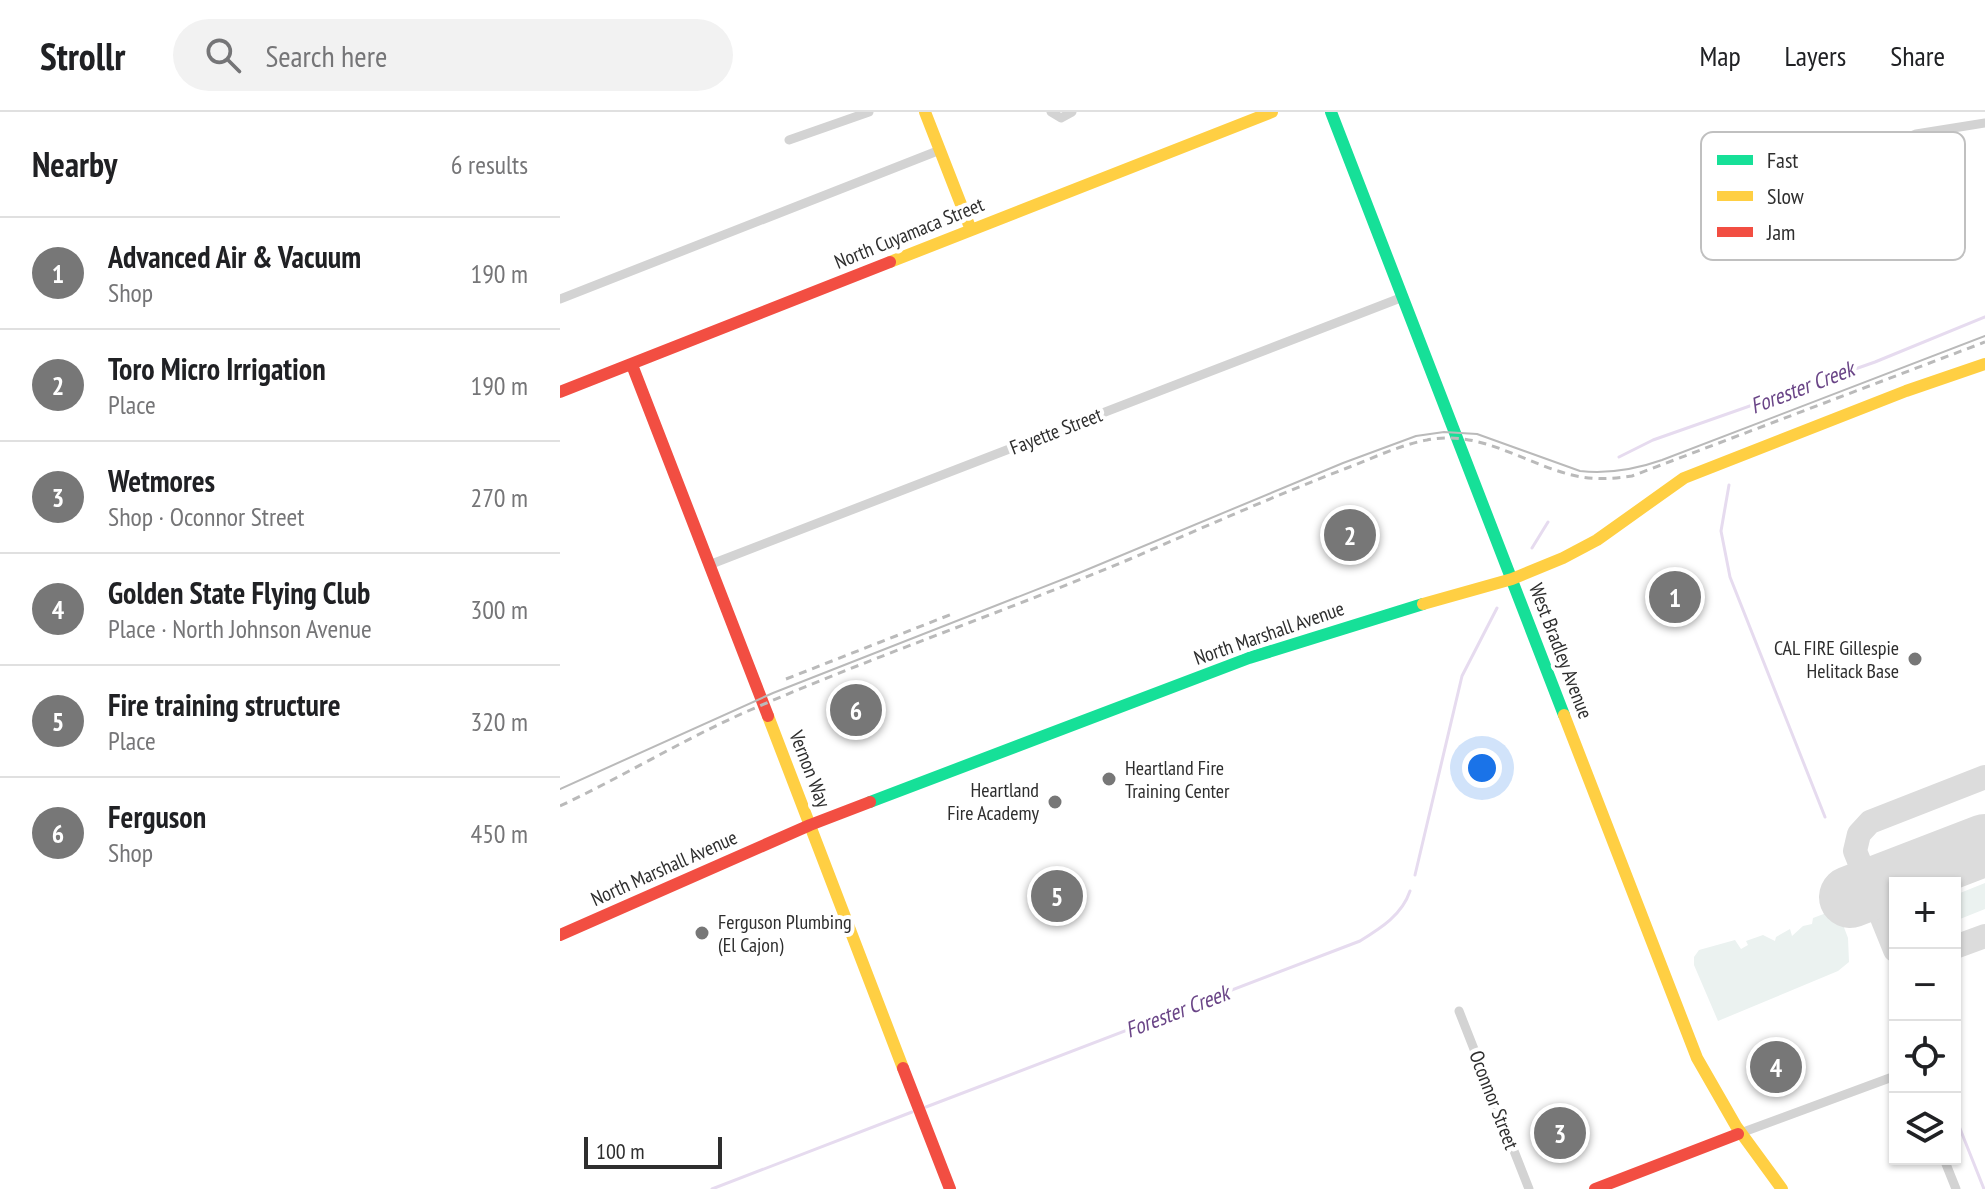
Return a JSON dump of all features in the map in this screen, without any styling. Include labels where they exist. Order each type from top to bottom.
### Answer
[{"type":"main road","points":[[925,112],[971,230]]},
{"type":"main road","name":"North Cuyamaca Street","points":[[560,392],[1272,112]]},
{"type":"main road","name":"West Bradley Avenue","points":[[1331,112],[1697,1058],[1713,1093],[1738,1134],[1782,1189]]},
{"type":"main road","name":"North Marshall Avenue","points":[[560,935],[810,825],[1249,658],[1337,629],[1512,579],[1597,540],[1684,478],[1906,391],[1985,364]]},
{"type":"main road","name":"Vernon Way","points":[[632,365],[950,1189]]},
{"type":"main road","points":[[1595,1189],[1738,1134]]},
{"type":"street","points":[[789,140],[869,112]]},
{"type":"street","points":[[1051,112],[1061,118],[1072,112]]},
{"type":"street","points":[[1929,132],[1985,123]]},
{"type":"street","points":[[560,299],[940,150]]},
{"type":"street","name":"Fayette Street","points":[[709,565],[1403,297]]},
{"type":"street","name":"Oconnor Street","points":[[1459,1011],[1529,1189]]},
{"type":"street","points":[[1738,1134],[1889,1078]]},
{"type":"street","points":[[1946,1165],[1956,1189]]},
{"type":"shaded area","points":[[1985,883],[1985,909],[1961,919],[1961,893]]},
{"type":"shaded area","points":[[1837,909],[1848,938],[1849,962],[1838,971],[1718,1021],[1694,965],[1694,957],[1699,950],[1735,940],[1741,949],[1748,945],[1746,941],[1763,935],[1775,941],[1776,937],[1790,929],[1792,936],[1803,926],[1812,924],[1813,918]]},
{"type":"waterway","name":"Forester Creek","points":[[1619,457],[1653,440],[1875,362],[1985,317]]},
{"type":"waterway","points":[[1788,404],[1793,391]]},
{"type":"waterway","points":[[1729,485],[1721,531],[1730,577],[1825,817]]},
{"type":"waterway","name":"Forester Creek","points":[[1532,548],[1548,522]]},
{"type":"waterway","name":"Forester Creek","points":[[1415,875],[1462,676],[1497,608]]},
{"type":"waterway","name":"Forester Creek","points":[[926,1107],[1360,941],[1396,914],[1410,891]]},
{"type":"waterway","name":"Forester Creek","points":[[712,1189],[912,1112]]},
{"type":"waterway","points":[[1961,1131],[1984,1189]]},
{"type":"taxiway","points":[[1895,949],[1855,851],[1859,834],[1870,822],[1985,777]]},
{"type":"taxiway","points":[[1961,945],[1985,936]]},
{"type":"runway","points":[[1850,897],[1985,845]]},
{"type":"tram line","points":[[560,789],[773,693],[1416,436],[1444,432],[1477,434],[1580,471],[1631,469],[1662,460],[1985,336]]},
{"type":"railway","points":[[560,806],[748,711],[1407,445],[1446,438],[1465,439],[1572,475],[1587,478],[1632,476],[1985,342]]},
{"type":"railway","points":[[786,679],[952,614]]},
{"type":"traffic: fast","points":[[1331,112],[1564,715]]},
{"type":"traffic: fast","points":[[870,802],[1249,658],[1423,604]]},
{"type":"traffic: slow","points":[[925,112],[971,230]]},
{"type":"traffic: slow","points":[[890,262],[1272,112]]},
{"type":"traffic: slow","points":[[1423,604],[1512,579],[1563,558],[1597,540],[1684,478],[1906,391],[1985,364]]},
{"type":"traffic: slow","points":[[1564,715],[1697,1058],[1736,1126],[1782,1189]]},
{"type":"traffic: slow","points":[[768,716],[903,1068]]},
{"type":"traffic: jam","points":[[560,392],[890,262]]},
{"type":"traffic: jam","points":[[632,365],[768,716]]},
{"type":"traffic: jam","points":[[560,935],[810,825],[870,802]]},
{"type":"traffic: jam","points":[[903,1068],[950,1189]]},
{"type":"traffic: jam","points":[[1595,1189],[1738,1134]]},
{"type":"place","name":"Toro Micro Irrigation","points":[[1350,535]]},
{"type":"place","name":"Advanced Air & Vacuum","points":[[1675,597]]},
{"type":"place","name":"CAL FIRE Gillespie Helitack Base","points":[[1915,659]]},
{"type":"place","name":"Ferguson","points":[[856,710]]},
{"type":"place","name":"Heartland Fire Training Center","points":[[1109,779]]},
{"type":"place","name":"Heartland Fire Academy","points":[[1055,802]]},
{"type":"place","name":"Fire training structure","points":[[1057,896]]},
{"type":"place","name":"Ferguson Plumbing (El Cajon)","points":[[702,933]]},
{"type":"place","name":"Golden State Flying Club","points":[[1776,1067]]},
{"type":"place","name":"Wetmores","points":[[1560,1133]]}]
